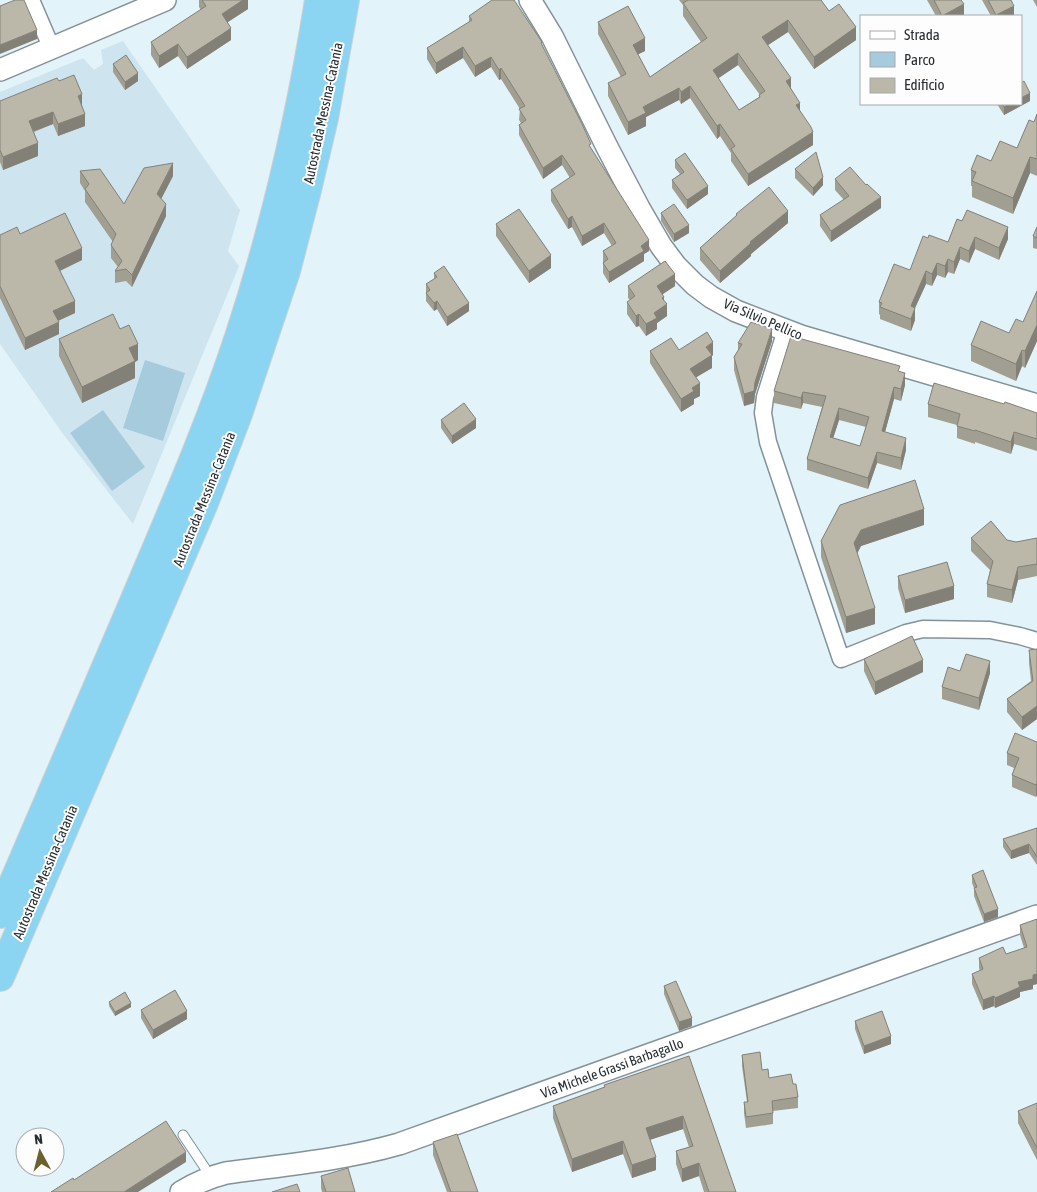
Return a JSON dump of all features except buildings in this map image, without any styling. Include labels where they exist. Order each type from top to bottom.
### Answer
[{"type":"highway","name":"Autostrada Messina-Catania","points":[[0,914],[180,493],[216,404],[262,262],[283,183],[299,112],[319,0]]},
{"type":"highway","name":"Autostrada Messina-Catania","points":[[0,977],[204,503],[238,414],[286,271],[307,190],[324,118],[345,0]]},
{"type":"street","points":[[31,0],[52,49]]},
{"type":"street","points":[[0,70],[165,0]]},
{"type":"street","name":"Via Silvio Pellico","points":[[530,0],[552,36],[639,208],[661,246],[676,266],[695,285],[711,297],[736,310],[801,336],[1037,405]]},
{"type":"street","points":[[786,330],[765,397],[763,413],[768,442],[841,659],[906,633],[923,629],[990,630],[1037,641]]},
{"type":"street","name":"Via Michele Grassi Barbagallo","points":[[181,1192],[196,1183],[226,1173],[354,1156],[399,1144],[1037,916]]},
{"type":"lane","points":[[183,1135],[211,1177]]},
{"type":"shaded area","points":[[123,41],[240,210],[228,251],[239,266],[133,524],[63,434],[0,344],[0,92],[83,58],[94,70],[103,64],[101,50]]},
{"type":"green space","points":[[145,360],[185,373],[163,441],[123,428]]},
{"type":"green space","points":[[103,410],[145,467],[112,491],[70,433]]}]
